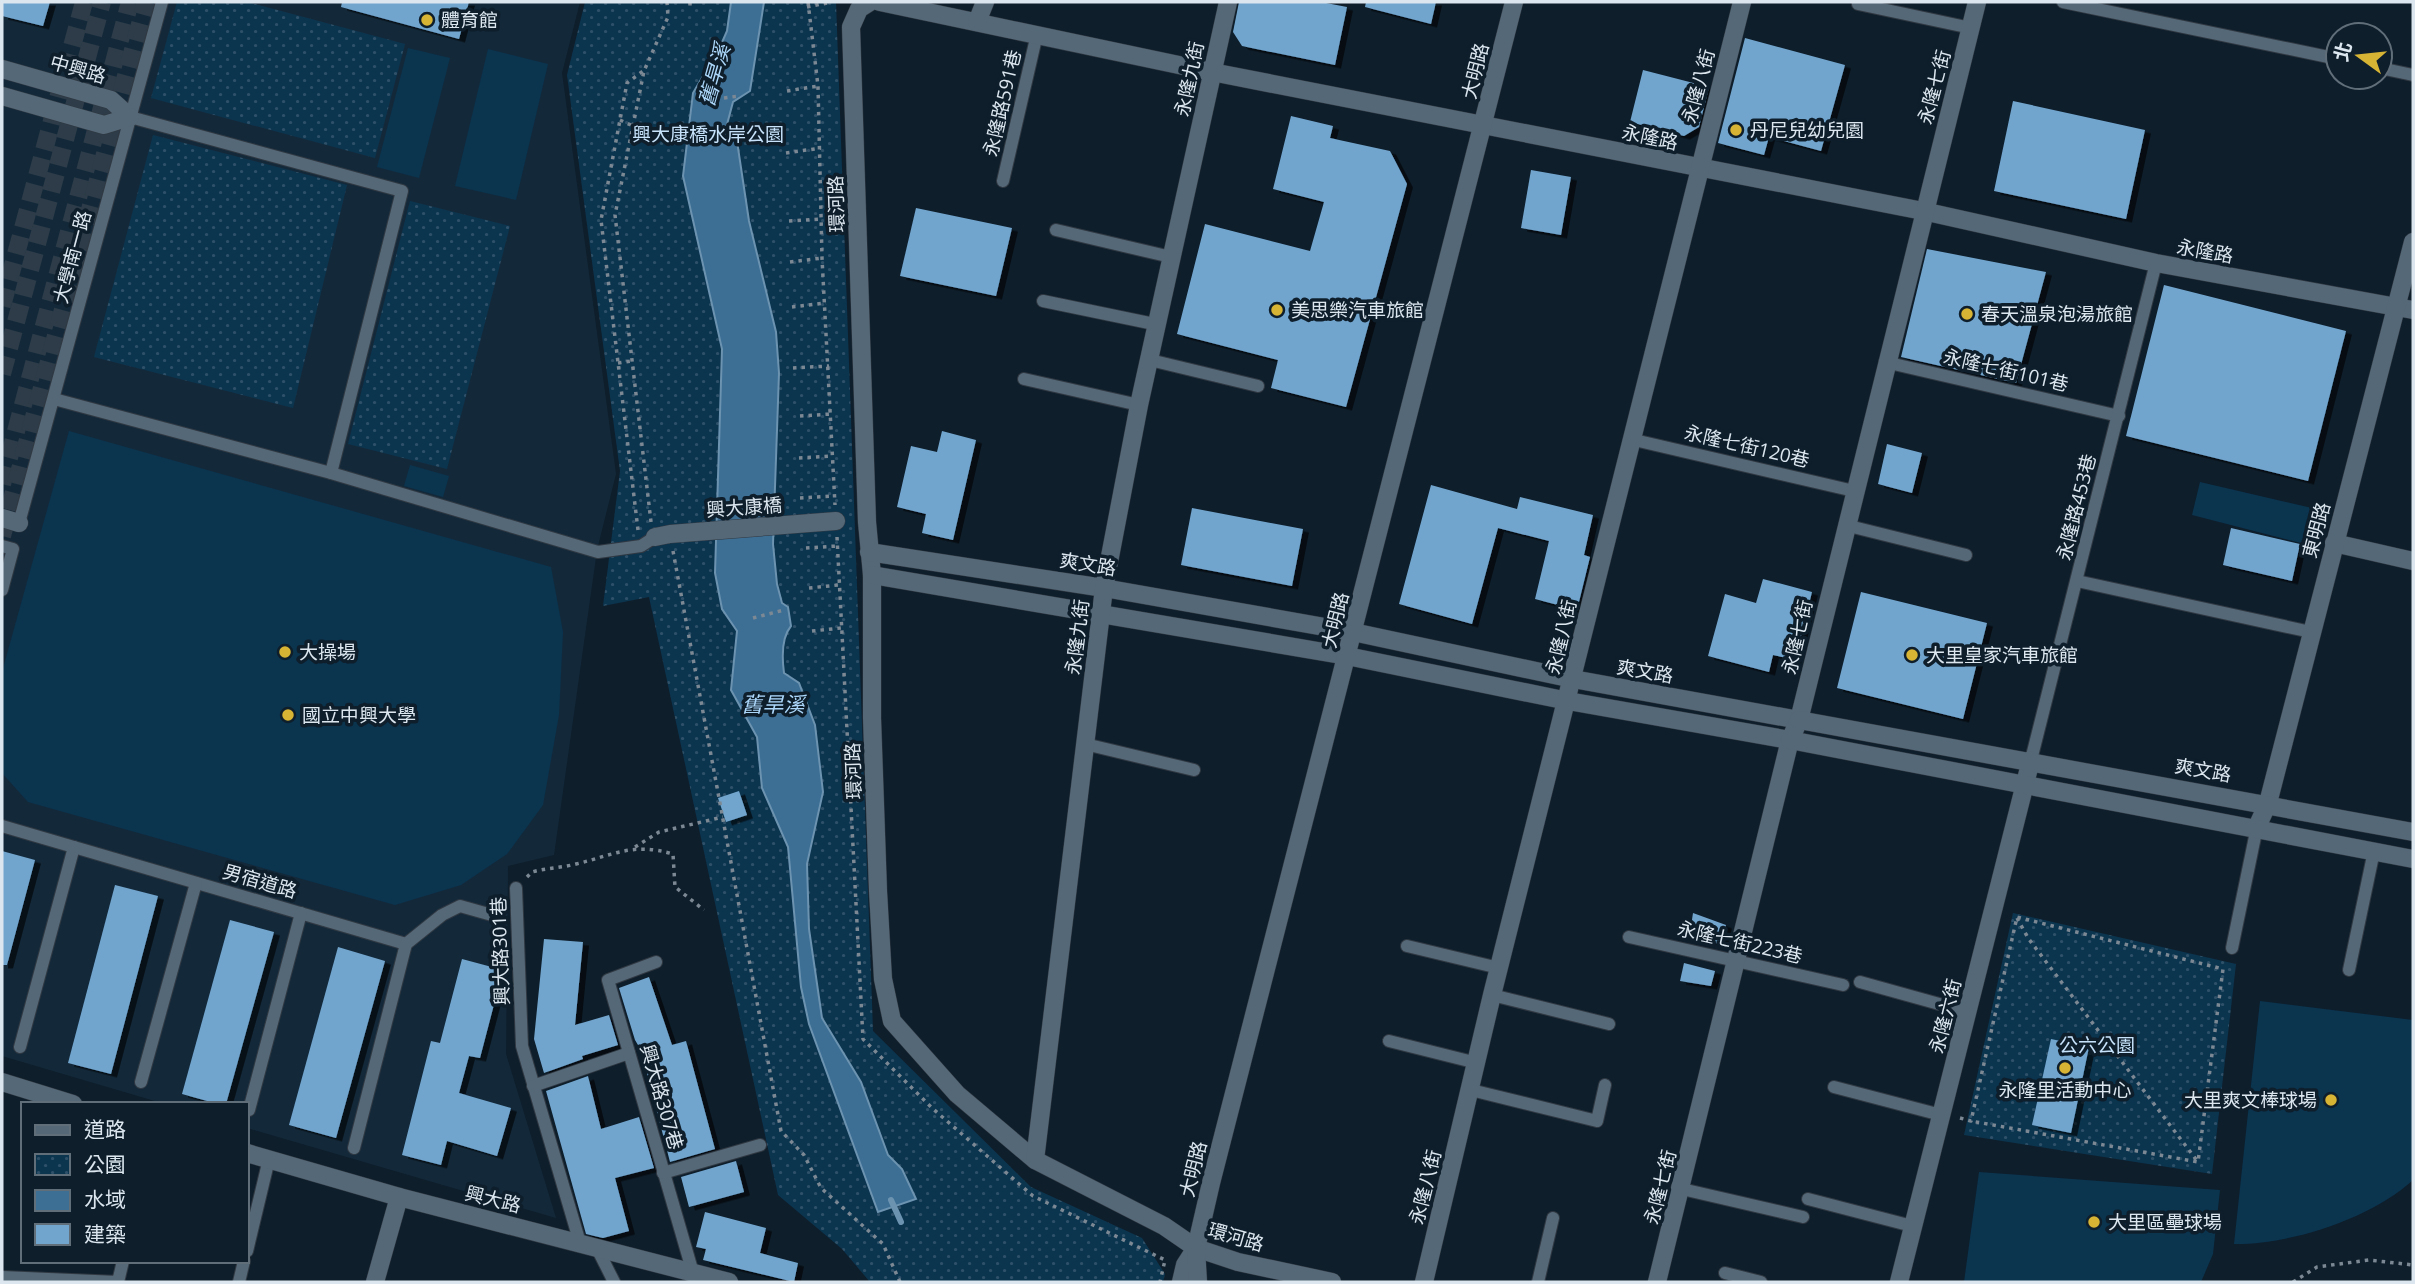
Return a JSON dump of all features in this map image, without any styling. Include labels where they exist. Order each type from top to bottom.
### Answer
[{"type":"street","name":"環河路","points":[[870,2],[859,9],[851,27],[869,552],[872,575],[872,718],[877,891],[883,979],[892,1021],[957,1094],[1035,1160],[1164,1226],[1196,1248],[1238,1262],[1332,1282]]},
{"type":"street","name":"永隆路","points":[[880,2],[1212,72],[1923,211],[2156,263],[2405,308]]},
{"type":"street","points":[[977,22],[985,2]]},
{"type":"street","name":"永隆九街","points":[[1035,1160],[1104,588],[1139,405],[1227,2]]},
{"type":"street","name":"大明路","points":[[1198,1282],[1196,1248],[1514,2]]},
{"type":"street","name":"永隆八街","points":[[1424,1282],[1492,995],[1568,701],[1697,168],[1742,2]]},
{"type":"street","name":"永隆七街","points":[[1657,1282],[1682,1189],[1790,740],[1799,720],[1885,362],[1977,2]]},
{"type":"street","name":"中興路","points":[[2,69],[111,100],[130,117]]},
{"type":"street","points":[[2,96],[104,125],[130,117]]},
{"type":"street","name":"東明路","points":[[2256,827],[2268,803],[2334,542],[2405,308],[2413,242]]},
{"type":"street","name":"興大康橋","points":[[655,539],[836,521]]},
{"type":"street","points":[[2334,542],[2413,561]]},
{"type":"street","name":"爽文路","points":[[869,552],[1104,588],[1353,632],[1573,679],[2268,803],[2413,832]]},
{"type":"street","points":[[872,575],[1347,656],[1568,701],[2256,827],[2413,859]]},
{"type":"street","name":"永隆六街","points":[[1899,1282],[2031,760]]},
{"type":"street","points":[[2,1083],[66,1102]]},
{"type":"street","name":"興大路","points":[[248,1153],[398,1196],[729,1282]]},
{"type":"street","points":[[374,1282],[398,1196]]},
{"type":"street","name":"大明路","points":[[1181,1282],[1185,1265],[1196,1248]]},
{"type":"lane","name":"大學南一路","points":[[10,520],[54,398],[162,2]]},
{"type":"lane","points":[[2063,2],[2324,56]]},
{"type":"lane","points":[[2135,17],[2138,2]]},
{"type":"lane","points":[[1858,4],[1971,28]]},
{"type":"lane","name":"永隆路591巷","points":[[1003,181],[1037,34]]},
{"type":"lane","points":[[2394,71],[2413,75]]},
{"type":"lane","points":[[130,117],[402,191],[331,472]]},
{"type":"lane","points":[[1056,230],[1171,257]]},
{"type":"lane","name":"永隆路453巷","points":[[2031,760],[2156,263]]},
{"type":"lane","points":[[1043,301],[1158,325]]},
{"type":"lane","points":[[1150,360],[1258,386]]},
{"type":"lane","name":"永隆七街101巷","points":[[1885,362],[2119,416]]},
{"type":"lane","points":[[1024,379],[1139,405]]},
{"type":"lane","points":[[54,398],[331,472],[598,552],[655,539]]},
{"type":"lane","name":"永隆七街120巷","points":[[1630,439],[1854,491]]},
{"type":"lane","points":[[1845,525],[1966,555]]},
{"type":"lane","points":[[2,546],[13,550],[2,590]]},
{"type":"lane","points":[[2077,582],[2311,632]]},
{"type":"lane","points":[[1084,744],[1194,770]]},
{"type":"lane","name":"男宿道路","points":[[2,826],[405,944]]},
{"type":"lane","points":[[2232,948],[2256,827]]},
{"type":"lane","points":[[20,1047],[74,847]]},
{"type":"lane","points":[[2349,970],[2374,851]]},
{"type":"lane","points":[[141,1082],[195,883]]},
{"type":"lane","name":"興大路301巷","points":[[516,888],[522,1046],[580,1242]]},
{"type":"lane","points":[[354,1148],[405,944],[442,915],[460,906],[499,917]]},
{"type":"lane","points":[[249,1110],[301,913]]},
{"type":"lane","name":"永隆七街223巷","points":[[1629,937],[1843,985]]},
{"type":"lane","points":[[1407,946],[1499,968]]},
{"type":"lane","name":"興大路307巷","points":[[656,962],[608,980],[693,1273]]},
{"type":"lane","points":[[1860,982],[1968,1012]]},
{"type":"lane","points":[[1492,995],[1609,1024]]},
{"type":"lane","points":[[1389,1041],[1477,1063]]},
{"type":"lane","points":[[533,1086],[629,1053]]},
{"type":"lane","points":[[1471,1090],[1597,1121],[1605,1085]]},
{"type":"lane","points":[[1834,1087],[1941,1115]]},
{"type":"lane","points":[[663,1173],[760,1145]]},
{"type":"lane","points":[[248,1247],[269,1159]]},
{"type":"lane","points":[[1682,1189],[1803,1217]]},
{"type":"lane","points":[[1808,1199],[1912,1226]]},
{"type":"lane","points":[[1538,1282],[1553,1218]]},
{"type":"lane","points":[[597,1248],[614,1282]]},
{"type":"lane","points":[[2,1277],[118,1282],[123,1263]]},
{"type":"lane","points":[[239,1282],[244,1263]]},
{"type":"lane","points":[[1725,1273],[1761,1282]]},
{"type":"path","points":[[667,2],[668,17],[644,71],[615,215],[647,504],[723,817],[781,1131],[804,1155],[821,1188],[883,1244],[900,1282]]},
{"type":"path","points":[[690,2],[690,9]]},
{"type":"path","points":[[807,8],[832,2]]},
{"type":"path","points":[[644,71],[627,83],[601,220],[618,363],[655,539]]},
{"type":"path","points":[[787,90],[818,86]]},
{"type":"path","points":[[724,98],[739,96]]},
{"type":"path","points":[[620,120],[633,125]]},
{"type":"path","points":[[786,153],[821,148]]},
{"type":"path","points":[[789,221],[821,219]]},
{"type":"path","points":[[790,262],[822,258]]},
{"type":"path","points":[[792,307],[826,303]]},
{"type":"path","points":[[618,363],[631,361]]},
{"type":"path","points":[[793,368],[829,366]]},
{"type":"path","points":[[800,416],[831,414]]},
{"type":"path","points":[[799,458],[832,456]]},
{"type":"path","points":[[800,498],[834,496]]},
{"type":"path","points":[[806,548],[837,546]]},
{"type":"path","points":[[809,587],[839,585]]},
{"type":"path","points":[[753,618],[784,610]]},
{"type":"path","points":[[812,631],[841,628]]},
{"type":"path","points":[[634,848],[659,832],[723,817]]},
{"type":"path","name":"興大路301巷","points":[[516,888],[532,872],[577,864],[600,855],[634,848],[652,848],[673,854],[675,887],[704,910]]},
{"type":"path","points":[[1992,910],[2223,969],[2198,1162]]},
{"type":"path","points":[[1971,1121],[2017,917]]},
{"type":"path","points":[[2017,917],[2028,938],[2198,1162]]},
{"type":"path","points":[[1941,1115],[2198,1162]]},
{"type":"path","points":[[2293,1282],[2317,1267],[2330,1265],[2369,1260],[2413,1265]]},
{"type":"shaded area","name":"國立中興大學","points":[[2,2],[580,2],[562,73],[616,474],[597,550],[554,855],[508,866],[506,1054],[556,1218],[248,1128],[248,1102],[158,1102],[2,1056],[2,574],[6,559],[2,557]]},
{"type":"green space","points":[[177,2],[247,2],[405,44],[375,158],[151,98]]},
{"type":"green space","name":"興大康橋水岸公園","points":[[585,2],[836,2],[873,1031],[1031,1187],[1142,1238],[1165,1274],[1163,1282],[870,1282],[842,1249],[778,1195],[649,597],[603,606],[620,471],[567,75]]},
{"type":"green space","points":[[408,48],[450,58],[419,178],[377,167]]},
{"type":"green space","points":[[488,49],[548,64],[516,200],[455,186]]},
{"type":"green space","points":[[153,135],[347,185],[293,408],[94,357]]},
{"type":"green space","points":[[410,201],[510,226],[447,469],[348,444]]},
{"type":"green space","name":"大操場","points":[[69,431],[551,567],[563,632],[559,715],[543,805],[507,854],[461,885],[395,905],[28,802],[2,773],[2,672]]},
{"type":"green space","points":[[410,465],[449,476],[443,497],[404,486]]},
{"type":"green space","points":[[2200,482],[2312,508],[2301,543],[2192,515]]},
{"type":"green space","name":"公六公園","points":[[2013,913],[2236,964],[2212,1174],[1964,1135]]},
{"type":"green space","name":"大里爽文棒球場","points":[[2260,1001],[2413,1020],[2413,1180],[2376,1206],[2329,1227],[2280,1240],[2234,1244]]},
{"type":"green space","name":"大里區壘球場","points":[[1979,1172],[2220,1190],[2213,1254],[2201,1282],[1964,1282]]},
{"type":"water","name":"舊旱溪","points":[[731,2],[764,2],[750,91],[733,102],[725,132],[737,141],[749,221],[776,332],[779,373],[773,544],[777,584],[782,603],[788,607],[791,626],[784,642],[784,673],[799,683],[815,725],[823,792],[807,864],[809,929],[822,1018],[861,1082],[888,1155],[902,1169],[916,1199],[878,1212],[809,1024],[801,987],[788,847],[762,788],[757,737],[731,690],[737,631],[722,609],[715,573],[722,349],[683,176],[693,93],[727,31]]},
{"type":"building","points":[[2,2],[50,2],[43,26],[2,16]]},
{"type":"building","name":"體育館","points":[[342,2],[469,2],[459,39],[341,7]]},
{"type":"building","points":[[1239,2],[1321,2],[1347,7],[1335,65],[1242,46],[1233,32]]},
{"type":"building","points":[[1366,2],[1436,2],[1431,24],[1365,7]]},
{"type":"building","points":[[1745,38],[1845,65],[1821,151],[1769,137],[1764,155],[1718,143]]},
{"type":"building","points":[[1643,70],[1709,87],[1699,127],[1684,136],[1630,122]]},
{"type":"building","points":[[2013,101],[2145,130],[2126,219],[1994,191]]},
{"type":"building","name":"美思樂汽車旅館","points":[[1291,116],[1333,126],[1330,138],[1390,151],[1407,184],[1346,407],[1271,388],[1278,360],[1177,334],[1205,224],[1310,251],[1324,202],[1273,189]]},
{"type":"building","points":[[1531,170],[1571,177],[1561,235],[1521,228]]},
{"type":"building","points":[[916,208],[1012,228],[996,296],[900,276]]},
{"type":"building","name":"春天溫泉泡湯旅館","points":[[1927,249],[2046,272],[2016,383],[1901,357]]},
{"type":"building","points":[[2164,285],[2346,331],[2308,481],[2126,436]]},
{"type":"building","points":[[942,431],[976,440],[953,540],[922,533],[926,514],[897,507],[911,446],[937,452]]},
{"type":"building","points":[[1887,444],[1922,453],[1912,493],[1878,484]]},
{"type":"building","points":[[1431,485],[1517,509],[1520,497],[1593,515],[1584,555],[1590,557],[1577,610],[1535,599],[1549,541],[1498,528],[1472,624],[1399,604]]},
{"type":"building","points":[[1192,508],[1303,529],[1292,586],[1181,565]]},
{"type":"building","points":[[2231,528],[2300,544],[2292,581],[2223,565]]},
{"type":"building","points":[[1763,579],[1812,592],[1795,660],[1773,655],[1769,672],[1708,656],[1725,594],[1756,603]]},
{"type":"building","name":"大里皇家汽車旅館","points":[[1861,592],[1987,623],[1963,719],[1837,688]]},
{"type":"building","points":[[739,791],[747,815],[726,822],[718,798]]},
{"type":"building","points":[[2,851],[35,860],[7,965],[2,965]]},
{"type":"building","points":[[115,885],[158,896],[111,1074],[68,1063]]},
{"type":"building","points":[[1693,913],[1726,925],[1721,945],[1690,933]]},
{"type":"building","points":[[230,920],[274,932],[227,1102],[211,1102],[182,1094]]},
{"type":"building","points":[[544,939],[583,942],[575,1025],[609,1015],[618,1045],[582,1056],[583,1059],[544,1073],[534,1039]]},
{"type":"building","points":[[338,947],[385,961],[336,1138],[289,1125]]},
{"type":"building","points":[[462,959],[503,970],[480,1058],[469,1056],[459,1093],[511,1108],[497,1156],[447,1141],[441,1165],[402,1155],[431,1041],[440,1043]]},
{"type":"building","points":[[1684,963],[1715,971],[1711,986],[1680,981]]},
{"type":"building","points":[[649,977],[672,1045],[686,1041],[715,1149],[670,1162],[641,1050],[635,1040],[619,988]]},
{"type":"building","name":"永隆里活動中心","points":[[2051,1039],[2089,1047],[2071,1133],[2032,1125]]},
{"type":"building","points":[[588,1076],[601,1129],[639,1117],[654,1168],[615,1178],[629,1231],[603,1238],[586,1234],[546,1091]]},
{"type":"building","points":[[736,1161],[744,1192],[689,1207],[681,1177]]},
{"type":"building","points":[[705,1212],[766,1228],[760,1253],[798,1263],[794,1282],[703,1260],[706,1249],[696,1247]]},
{"type":"waterway","name":"舊旱溪","points":[[891,1200],[901,1222]]},
{"type":"tunnel","points":[[2,306],[84,2]]},
{"type":"tunnel","points":[[2,374],[102,2]]},
{"type":"tunnel","points":[[2,484],[130,2]]},
{"type":"tunnel","points":[[2,536],[146,2]]},
{"type":"place","name":"體育館","points":[[427,20]]},
{"type":"place","name":"丹尼兒幼兒園","points":[[1736,130]]},
{"type":"place","name":"美思樂汽車旅館","points":[[1277,310]]},
{"type":"place","name":"春天溫泉泡湯旅館","points":[[1967,314]]},
{"type":"place","name":"大操場","points":[[285,652]]},
{"type":"place","name":"大里皇家汽車旅館","points":[[1912,655]]},
{"type":"place","name":"國立中興大學","points":[[288,715]]},
{"type":"place","name":"永隆里活動中心","points":[[2065,1068]]},
{"type":"place","name":"大里爽文棒球場","points":[[2331,1100]]},
{"type":"place","name":"大里區壘球場","points":[[2094,1222]]}]
